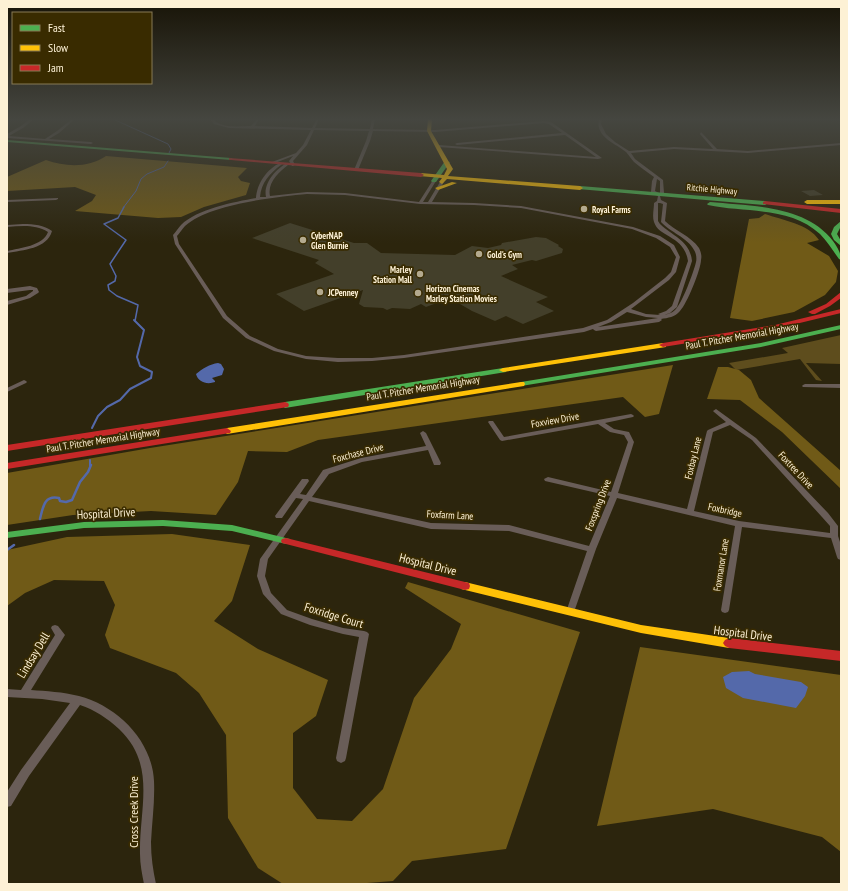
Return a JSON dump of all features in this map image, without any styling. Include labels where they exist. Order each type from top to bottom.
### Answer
[{"type":"main road","name":"Ritchie Highway","points":[[220,161],[356,170],[454,183],[659,198],[750,202],[841,211]]},
{"type":"main road","name":"Ritchie Highway","points":[[231,161],[439,181],[659,198],[710,204],[841,215]]},
{"type":"main road","points":[[439,181],[446,161]]},
{"type":"main road","points":[[659,198],[812,208]]},
{"type":"main road","points":[[750,202],[841,202]]},
{"type":"main road","points":[[710,204],[772,213],[804,222],[820,231],[841,258]]},
{"type":"main road","points":[[841,224],[836,226],[833,236],[841,244]]},
{"type":"main road","points":[[686,342],[803,316],[828,305],[841,294]]},
{"type":"main road","name":"Paul T. Pitcher Memorial Highway","points":[[7,448],[686,342],[775,327],[841,311]]},
{"type":"main road","name":"Paul T. Pitcher Memorial Highway","points":[[7,466],[761,345],[841,327]]},
{"type":"main road","name":"Hospital Drive","points":[[7,535],[84,525],[163,523],[232,528],[641,629],[709,641],[841,656]]},
{"type":"street","points":[[258,199],[259,191],[264,182],[287,161]]},
{"type":"street","points":[[268,197],[267,192],[281,165],[291,161]]},
{"type":"street","points":[[356,170],[360,161]]},
{"type":"street","points":[[629,308],[659,314],[671,310],[675,304],[690,261],[689,252],[683,244],[666,233],[656,221],[656,203],[662,192],[663,184],[635,161]]},
{"type":"street","points":[[584,330],[609,321],[629,308],[670,276],[678,261],[675,248],[658,237],[622,225],[521,207],[420,203],[333,193],[307,193],[268,197],[229,205],[190,220],[177,231],[175,236],[177,244],[225,317],[242,333],[264,345],[287,352],[316,358],[348,361],[410,357],[584,330],[602,329],[660,320],[673,316],[678,312],[686,298],[700,257],[698,251],[691,242],[663,221],[665,203],[653,192],[656,177]]},
{"type":"street","points":[[420,203],[439,181]]},
{"type":"street","points":[[429,203],[439,181]]},
{"type":"street","points":[[7,201],[56,199]]},
{"type":"street","points":[[7,226],[31,226],[46,228],[50,231],[47,239],[41,243],[7,252]]},
{"type":"street","points":[[7,291],[30,288],[35,289],[36,292],[28,297],[7,303]]},
{"type":"street","points":[[629,308],[656,317],[668,317],[678,312]]},
{"type":"street","points":[[7,390],[24,382]]},
{"type":"street","points":[[805,386],[841,386]]},
{"type":"street","name":"Foxtree Drive","points":[[716,411],[754,440],[825,515],[834,526],[834,536],[841,557]]},
{"type":"street","name":"Foxview Drive","points":[[491,422],[502,439],[632,416]]},
{"type":"street","name":"Foxspring Drive","points":[[570,612],[592,549],[614,495],[631,442],[628,433],[612,431],[600,422]]},
{"type":"street","name":"Foxbay Lane","points":[[690,513],[710,431],[731,422]]},
{"type":"street","points":[[422,433],[437,463]]},
{"type":"street","name":"Foxchase Drive","points":[[278,539],[326,472],[361,460],[430,448]]},
{"type":"street","name":"Foxbridge","points":[[548,479],[739,524],[834,536]]},
{"type":"street","points":[[279,516],[304,481]]},
{"type":"street","name":"Foxfarm Lane","points":[[295,495],[431,526],[509,528],[592,549]]},
{"type":"street","name":"Foxmanor Lane","points":[[725,610],[739,524]]},
{"type":"street","name":"Foxridge Court","points":[[278,539],[264,559],[261,576],[267,594],[284,612],[310,622],[364,634],[341,758]]},
{"type":"street","name":"Lindsay Dell","points":[[23,694],[60,635],[55,628]]},
{"type":"street","name":"Cross Creek Drive","points":[[7,693],[60,697],[78,700],[97,708],[114,718],[135,739],[141,751],[149,779],[146,864],[150,884]]},
{"type":"street","points":[[7,802],[25,773],[78,700]]},
{"type":"shaded area","points":[[45,161],[69,165],[92,163],[98,161],[160,161],[247,168],[238,177],[241,181],[250,183],[246,195],[204,207],[181,217],[158,218],[75,211],[92,201],[96,195],[75,187],[7,191],[7,177]]},
{"type":"shaded area","points":[[765,214],[795,223],[809,230],[815,235],[819,240],[807,243],[829,256],[838,271],[836,282],[825,295],[794,312],[752,321],[730,318],[749,219],[759,218]]},
{"type":"shaded area","points":[[841,335],[841,364],[806,363],[822,381],[816,380],[800,359],[736,370],[729,363],[788,353],[782,348]]},
{"type":"shaded area","points":[[673,365],[659,414],[645,417],[623,397],[318,440],[287,452],[248,451],[238,482],[216,515],[151,511],[73,515],[7,525],[7,473],[150,448]]},
{"type":"shaded area","points":[[718,367],[728,367],[739,370],[751,380],[759,398],[841,471],[841,489],[782,432],[740,400],[707,399]]},
{"type":"shaded area","points":[[172,534],[250,545],[232,601],[214,621],[258,649],[328,680],[316,716],[293,733],[293,788],[317,819],[352,821],[383,789],[414,698],[451,649],[461,624],[405,588],[408,582],[580,632],[506,849],[412,861],[393,881],[354,884],[283,884],[258,868],[228,818],[226,735],[199,693],[176,673],[110,648],[105,635],[115,605],[104,581],[54,580],[25,593],[7,606],[7,550],[67,537]]},
{"type":"shaded area","points":[[640,647],[841,675],[841,852],[822,837],[713,809],[597,826]]},
{"type":"water","points":[[212,364],[221,364],[224,369],[222,375],[212,378],[215,382],[206,383],[197,377],[196,374],[201,370]]},
{"type":"water","points":[[749,671],[755,674],[801,682],[808,687],[805,696],[796,708],[743,698],[726,688],[723,677],[732,672]]},
{"type":"building","points":[[814,190],[823,195],[810,196],[801,191]]},
{"type":"building","name":"Marley Station Mall","points":[[290,223],[354,243],[367,243],[381,253],[455,255],[472,246],[488,248],[501,245],[502,243],[536,237],[546,238],[559,245],[558,246],[563,249],[562,253],[536,261],[532,260],[512,265],[518,269],[501,276],[548,297],[536,302],[554,311],[523,324],[506,316],[495,321],[472,311],[443,294],[442,301],[426,307],[421,304],[410,309],[392,308],[387,310],[383,308],[364,307],[359,304],[363,290],[304,311],[276,294],[334,274],[315,263],[319,260],[252,238]]},
{"type":"waterway","points":[[123,208],[136,191],[141,179],[147,174],[164,167],[168,161]]},
{"type":"waterway","points":[[124,207],[118,218],[104,224],[126,240],[110,264],[116,276],[115,281],[108,285],[109,290],[117,296],[138,305],[135,321]]},
{"type":"waterway","points":[[92,428],[98,416],[107,407],[120,400],[130,389],[151,378],[152,372],[140,366],[137,357],[144,330],[135,321]]},
{"type":"waterway","points":[[90,460],[90,466]]},
{"type":"waterway","points":[[40,519],[45,503],[50,498],[59,498],[60,501],[66,502],[72,500],[80,482],[88,472],[91,465]]},
{"type":"waterway","points":[[7,550],[14,545]]},
{"type":"traffic: fast","points":[[434,181],[447,162]]},
{"type":"traffic: fast","points":[[580,188],[765,203]]},
{"type":"traffic: fast","points":[[710,204],[768,210],[796,218],[808,223],[820,231],[832,244],[841,258]]},
{"type":"traffic: fast","points":[[841,223],[836,228],[834,234],[836,239],[841,244]]},
{"type":"traffic: fast","points":[[521,384],[761,345],[841,327]]},
{"type":"traffic: fast","points":[[285,405],[503,370]]},
{"type":"traffic: fast","points":[[7,535],[84,525],[163,523],[232,528],[286,541]]},
{"type":"traffic: slow","points":[[442,182],[450,169],[445,161]]},
{"type":"traffic: slow","points":[[421,175],[580,188]]},
{"type":"traffic: slow","points":[[438,188],[454,183]]},
{"type":"traffic: slow","points":[[807,202],[841,202]]},
{"type":"traffic: slow","points":[[503,370],[663,345]]},
{"type":"traffic: slow","points":[[227,431],[521,384]]},
{"type":"traffic: slow","points":[[465,586],[641,629],[729,643]]},
{"type":"traffic: jam","points":[[250,161],[421,175]]},
{"type":"traffic: jam","points":[[765,203],[841,211]]},
{"type":"traffic: jam","points":[[812,312],[828,305],[841,294]]},
{"type":"traffic: jam","points":[[663,345],[775,327],[841,311]]},
{"type":"traffic: jam","points":[[7,448],[285,405]]},
{"type":"traffic: jam","points":[[7,466],[227,431]]},
{"type":"traffic: jam","points":[[286,541],[465,586]]},
{"type":"traffic: jam","points":[[729,643],[841,656]]},
{"type":"place","name":"Royal Farms","points":[[584,209]]},
{"type":"place","name":"CyberNAP Glen Burnie","points":[[303,240]]},
{"type":"place","name":"Gold's Gym","points":[[479,254]]},
{"type":"place","name":"Marley Station Mall","points":[[420,274]]},
{"type":"place","name":"JCPenney","points":[[320,292]]},
{"type":"place","name":"Horizon Cinemas Marley Station Movies","points":[[418,293]]}]
